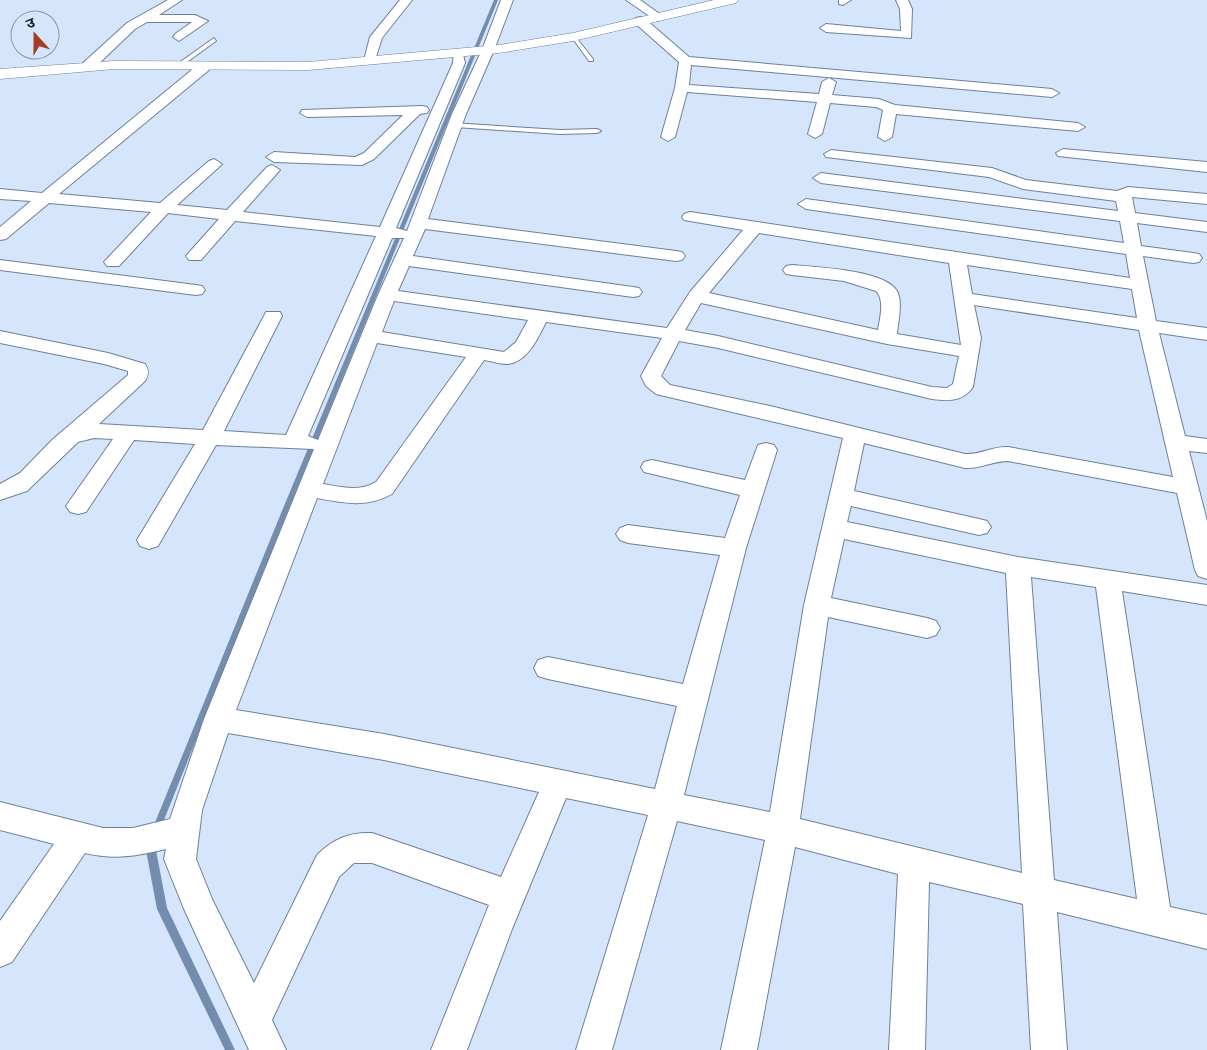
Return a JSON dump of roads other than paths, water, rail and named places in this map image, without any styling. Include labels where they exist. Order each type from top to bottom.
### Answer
[{"type":"street","points":[[87,67],[131,26],[176,0]]},
{"type":"street","points":[[370,60],[376,38],[406,0]]},
{"type":"street","points":[[268,1050],[200,910],[180,858],[176,832],[187,810],[218,719],[310,488],[311,444],[404,231],[448,118],[507,0]]},
{"type":"street","points":[[632,0],[658,17]]},
{"type":"street","points":[[0,74],[87,67],[279,67],[483,51],[572,36],[731,0]]},
{"type":"street","points":[[826,28],[907,35],[906,9],[902,0]]},
{"type":"street","points":[[146,18],[195,19],[202,21],[179,37]]},
{"type":"street","points":[[640,21],[685,66],[1052,93]]},
{"type":"street","points":[[448,118],[460,53]]},
{"type":"street","points":[[668,136],[682,88],[685,66]]},
{"type":"street","points":[[0,235],[49,197],[204,67]]},
{"type":"street","points":[[815,134],[830,77]]},
{"type":"street","points":[[682,88],[871,102],[886,106],[890,110],[1078,127]]},
{"type":"street","points":[[885,137],[890,110]]},
{"type":"street","points":[[307,113],[415,111],[448,118]]},
{"type":"street","points":[[196,256],[232,217],[273,163],[357,162],[369,156],[415,111]]},
{"type":"street","points":[[1063,153],[1207,167]]},
{"type":"street","points":[[831,154],[985,172],[1024,184],[1123,197]]},
{"type":"street","points":[[113,262],[164,208],[214,164]]},
{"type":"street","points":[[821,178],[1126,219],[1207,227]]},
{"type":"street","points":[[1207,200],[1128,192],[1124,193],[1123,197],[1148,327],[1207,570]]},
{"type":"street","points":[[0,194],[164,208],[232,217],[676,256]]},
{"type":"street","points":[[806,204],[1193,258]]},
{"type":"street","points":[[690,217],[957,259],[1140,285]]},
{"type":"street","points":[[755,227],[696,296],[672,334],[651,376],[653,382],[663,390],[965,461],[976,462],[998,453],[1008,454],[1187,487]]},
{"type":"street","points":[[311,444],[370,336],[402,260],[404,231]]},
{"type":"street","points":[[387,294],[539,317],[672,334],[943,395],[958,393],[963,387],[970,352],[971,338],[957,259]]},
{"type":"street","points":[[402,260],[633,292]]},
{"type":"street","points":[[0,265],[196,290]]},
{"type":"street","points":[[792,270],[871,281],[884,286],[889,300],[887,338]]},
{"type":"street","points":[[696,296],[887,338],[970,352]]},
{"type":"street","points":[[964,298],[1148,327],[1207,334]]},
{"type":"street","points":[[149,540],[210,437],[272,316]]},
{"type":"street","points":[[370,336],[507,358],[516,355],[539,317]]},
{"type":"street","points":[[0,336],[108,359],[138,368],[138,377],[72,436],[65,440],[22,483],[13,489],[0,492]]},
{"type":"street","points":[[310,488],[358,497],[376,494],[384,488],[478,354]]},
{"type":"street","points":[[72,436],[94,431],[128,432],[311,444]]},
{"type":"street","points":[[78,506],[128,432]]},
{"type":"street","points":[[739,1050],[783,829],[817,605],[855,434]]},
{"type":"street","points":[[1176,442],[1207,446]]},
{"type":"street","points":[[594,1050],[666,806],[692,698],[734,548],[766,450]]},
{"type":"street","points":[[652,467],[753,490]]},
{"type":"street","points":[[841,496],[979,527]]},
{"type":"street","points":[[834,528],[1018,566],[1207,595]]},
{"type":"street","points":[[628,534],[734,548]]},
{"type":"street","points":[[1018,566],[1048,1050]]},
{"type":"street","points":[[1108,581],[1156,921]]},
{"type":"street","points":[[817,605],[927,628]]},
{"type":"street","points":[[548,668],[692,698]]},
{"type":"street","points":[[218,719],[384,747],[783,829],[914,863],[1207,932]]},
{"type":"street","points":[[449,1050],[510,896],[558,782]]},
{"type":"street","points":[[0,816],[77,838],[103,843],[133,842],[176,832]]},
{"type":"street","points":[[0,950],[77,838]]},
{"type":"street","points":[[253,1022],[328,866],[342,851],[358,846],[372,848],[510,896]]},
{"type":"street","points":[[907,1050],[914,863]]},
{"type":"lane","points":[[572,36],[591,60]]},
{"type":"lane","points":[[178,66],[214,40]]},
{"type":"lane","points":[[448,118],[560,132],[597,131]]},
{"type":"waterway","points":[[156,830],[280,523],[496,0]]},
{"type":"waterway","points":[[150,845],[162,909],[230,1050]]}]
